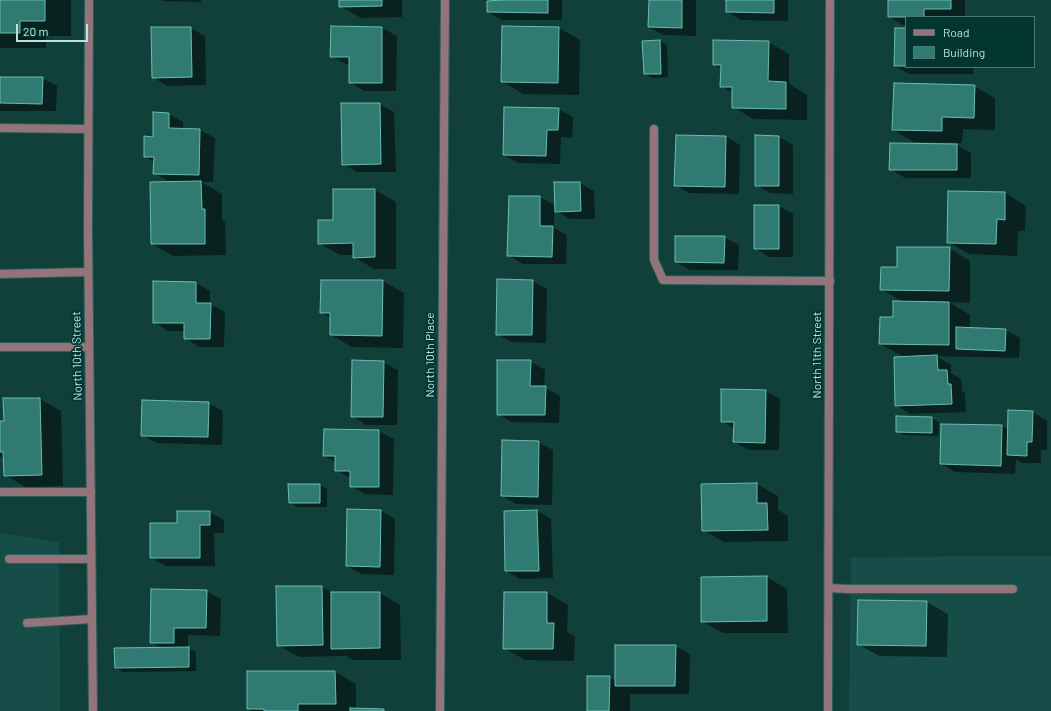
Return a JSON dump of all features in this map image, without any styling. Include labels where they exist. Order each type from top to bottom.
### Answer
[{"type":"street","name":"North 10th Street","points":[[89,0],[88,272],[92,711]]},
{"type":"street","name":"North 10th Place","points":[[440,711],[445,0]]},
{"type":"street","name":"North 11th Street","points":[[828,711],[830,0]]},
{"type":"street","points":[[0,128],[88,129]]},
{"type":"street","points":[[654,129],[654,260],[663,280],[830,281]]},
{"type":"street","points":[[0,274],[88,272]]},
{"type":"street","points":[[0,347],[89,347]]},
{"type":"street","points":[[0,492],[91,492]]},
{"type":"street","points":[[9,559],[91,559]]},
{"type":"street","points":[[829,588],[1013,589]]},
{"type":"street","points":[[27,623],[92,619]]},
{"type":"shaded area","points":[[0,533],[59,542],[60,711],[0,711]]},
{"type":"shaded area","points":[[1051,556],[1051,711],[849,711],[851,557]]},
{"type":"building","points":[[0,0],[45,0],[45,21],[20,21],[20,33],[0,33]]},
{"type":"building","points":[[339,0],[382,0],[382,6],[339,7]]},
{"type":"building","points":[[548,0],[548,13],[487,12],[487,1]]},
{"type":"building","points":[[649,0],[682,0],[682,28],[648,27]]},
{"type":"building","points":[[726,0],[774,0],[774,13],[726,12]]},
{"type":"building","points":[[888,0],[951,0],[951,9],[924,9],[924,16],[888,17]]},
{"type":"building","points":[[331,26],[382,27],[382,83],[349,83],[349,57],[330,57]]},
{"type":"building","points":[[502,26],[559,27],[558,83],[501,82]]},
{"type":"building","points":[[151,27],[191,27],[192,77],[152,78]]},
{"type":"building","points":[[895,28],[905,28],[905,66],[894,66]]},
{"type":"building","points":[[660,40],[661,74],[644,74],[642,41]]},
{"type":"building","points":[[713,40],[769,41],[768,81],[786,82],[786,109],[732,108],[732,87],[720,87],[721,65],[713,65]]},
{"type":"building","points":[[0,77],[43,77],[42,104],[0,103]]},
{"type":"building","points":[[894,83],[975,85],[974,118],[942,117],[942,131],[892,130]]},
{"type":"building","points":[[341,103],[380,103],[381,164],[342,165]]},
{"type":"building","points":[[504,107],[559,108],[558,130],[547,130],[546,156],[503,155]]},
{"type":"building","points":[[153,112],[169,113],[169,128],[200,129],[199,175],[153,174],[154,157],[144,157],[144,136],[153,137]]},
{"type":"building","points":[[676,135],[726,136],[725,187],[674,186]]},
{"type":"building","points":[[755,135],[779,136],[779,186],[755,186]]},
{"type":"building","points":[[890,143],[957,144],[957,170],[889,170]]},
{"type":"building","points":[[201,181],[202,209],[205,209],[205,244],[151,244],[150,182]]},
{"type":"building","points":[[554,182],[580,182],[581,211],[555,212]]},
{"type":"building","points":[[333,189],[375,189],[375,257],[353,258],[353,243],[318,244],[318,220],[333,220]]},
{"type":"building","points":[[948,191],[1005,192],[1005,220],[997,219],[996,244],[947,243]]},
{"type":"building","points":[[509,196],[540,196],[540,226],[553,226],[552,257],[507,256]]},
{"type":"building","points":[[754,205],[779,205],[779,249],[754,249]]},
{"type":"building","points":[[675,236],[725,236],[724,263],[675,262]]},
{"type":"building","points":[[897,247],[950,247],[949,291],[880,290],[881,267],[897,267]]},
{"type":"building","points":[[497,279],[533,280],[532,335],[496,335]]},
{"type":"building","points":[[321,280],[383,280],[382,336],[330,335],[330,313],[320,313]]},
{"type":"building","points":[[153,281],[196,282],[196,303],[211,303],[210,339],[184,339],[184,323],[153,323]]},
{"type":"building","points":[[893,301],[949,302],[949,345],[879,344],[880,317],[893,317]]},
{"type":"building","points":[[956,327],[1006,329],[1005,351],[956,349]]},
{"type":"building","points":[[937,355],[938,370],[947,370],[948,384],[951,384],[952,404],[895,406],[894,357]]},
{"type":"building","points":[[352,360],[384,361],[383,417],[351,417]]},
{"type":"building","points":[[497,360],[531,360],[530,386],[546,386],[545,415],[497,415]]},
{"type":"building","points":[[721,389],[766,390],[765,443],[733,442],[734,422],[721,422]]},
{"type":"building","points":[[3,398],[40,398],[42,475],[4,476],[3,452],[0,452],[0,421],[4,421]]},
{"type":"building","points":[[142,400],[209,402],[208,437],[141,436]]},
{"type":"building","points":[[1008,410],[1033,411],[1032,442],[1027,442],[1027,456],[1007,455]]},
{"type":"building","points":[[896,416],[932,417],[932,433],[896,432]]},
{"type":"building","points":[[941,424],[1002,425],[1001,466],[940,464]]},
{"type":"building","points":[[324,429],[379,430],[379,487],[350,487],[350,471],[335,471],[335,456],[323,456]]},
{"type":"building","points":[[502,440],[539,441],[538,497],[501,496]]},
{"type":"building","points":[[757,483],[757,503],[767,503],[768,530],[702,531],[701,484]]},
{"type":"building","points":[[288,484],[320,484],[320,503],[289,503]]},
{"type":"building","points":[[347,509],[381,510],[380,567],[346,566]]},
{"type":"building","points":[[537,510],[539,571],[505,571],[504,511]]},
{"type":"building","points":[[177,511],[210,511],[210,525],[200,525],[200,558],[150,558],[150,523],[177,523]]},
{"type":"building","points":[[767,576],[767,621],[701,622],[701,577]]},
{"type":"building","points":[[276,586],[322,586],[323,645],[277,646]]},
{"type":"building","points":[[151,589],[207,590],[206,628],[174,628],[174,643],[150,643]]},
{"type":"building","points":[[331,592],[380,592],[380,648],[331,649]]},
{"type":"building","points":[[504,592],[547,592],[547,623],[554,623],[553,649],[503,649]]},
{"type":"building","points":[[858,600],[927,601],[926,646],[857,645]]},
{"type":"building","points":[[615,645],[676,645],[675,686],[615,686]]},
{"type":"building","points":[[189,647],[189,667],[115,668],[114,648]]},
{"type":"building","points":[[247,671],[335,671],[336,704],[298,704],[298,711],[264,711],[264,709],[247,709]]},
{"type":"building","points":[[587,676],[610,676],[609,711],[587,711]]},
{"type":"building","points":[[350,708],[384,709],[384,711],[350,711]]}]
